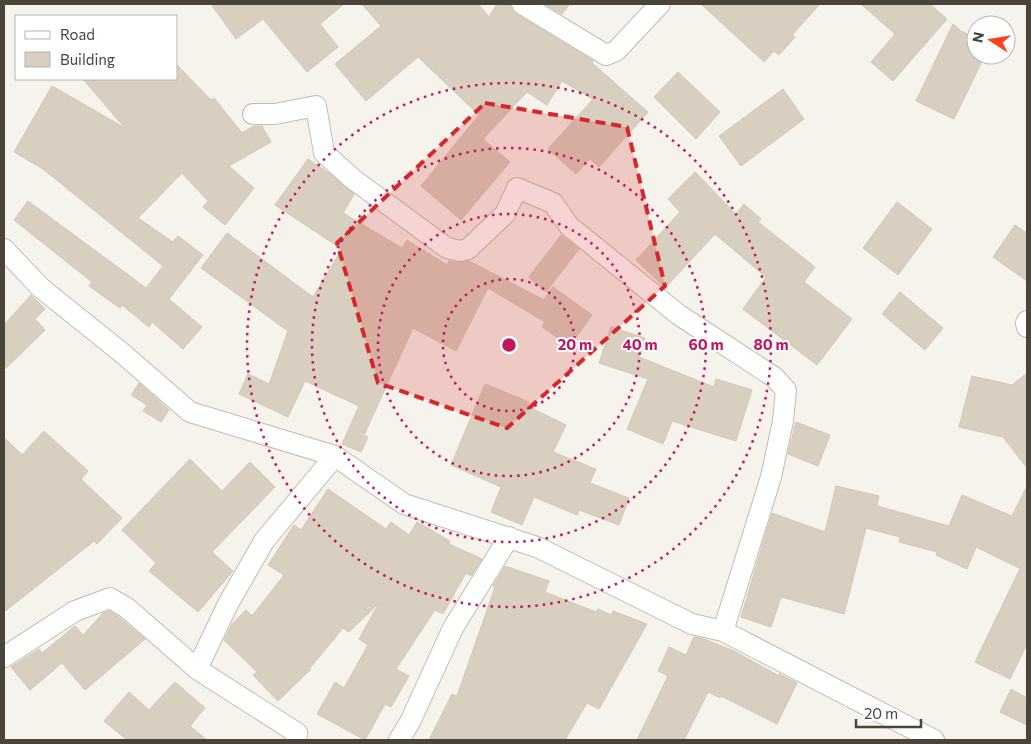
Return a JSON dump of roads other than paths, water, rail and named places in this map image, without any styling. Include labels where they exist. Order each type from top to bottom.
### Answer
[{"type":"street","points":[[522,4],[606,55],[616,51],[660,4]]},
{"type":"street","points":[[253,114],[275,114],[316,106],[324,153],[353,179],[447,248],[460,251],[468,249],[505,214],[517,188],[553,203],[569,226],[625,272],[679,315],[774,377],[786,390],[771,477],[723,631]]},
{"type":"street","points":[[4,249],[41,288],[122,353],[190,412],[335,456],[404,504],[537,547],[692,624],[723,631],[934,740]]},
{"type":"street","points":[[1027,321],[1027,327]]},
{"type":"street","points":[[197,669],[228,604],[264,541],[335,456]]},
{"type":"street","points":[[399,740],[410,722],[453,628],[509,537]]},
{"type":"street","points":[[4,657],[75,610],[110,598],[127,608],[197,669],[301,738]]}]
